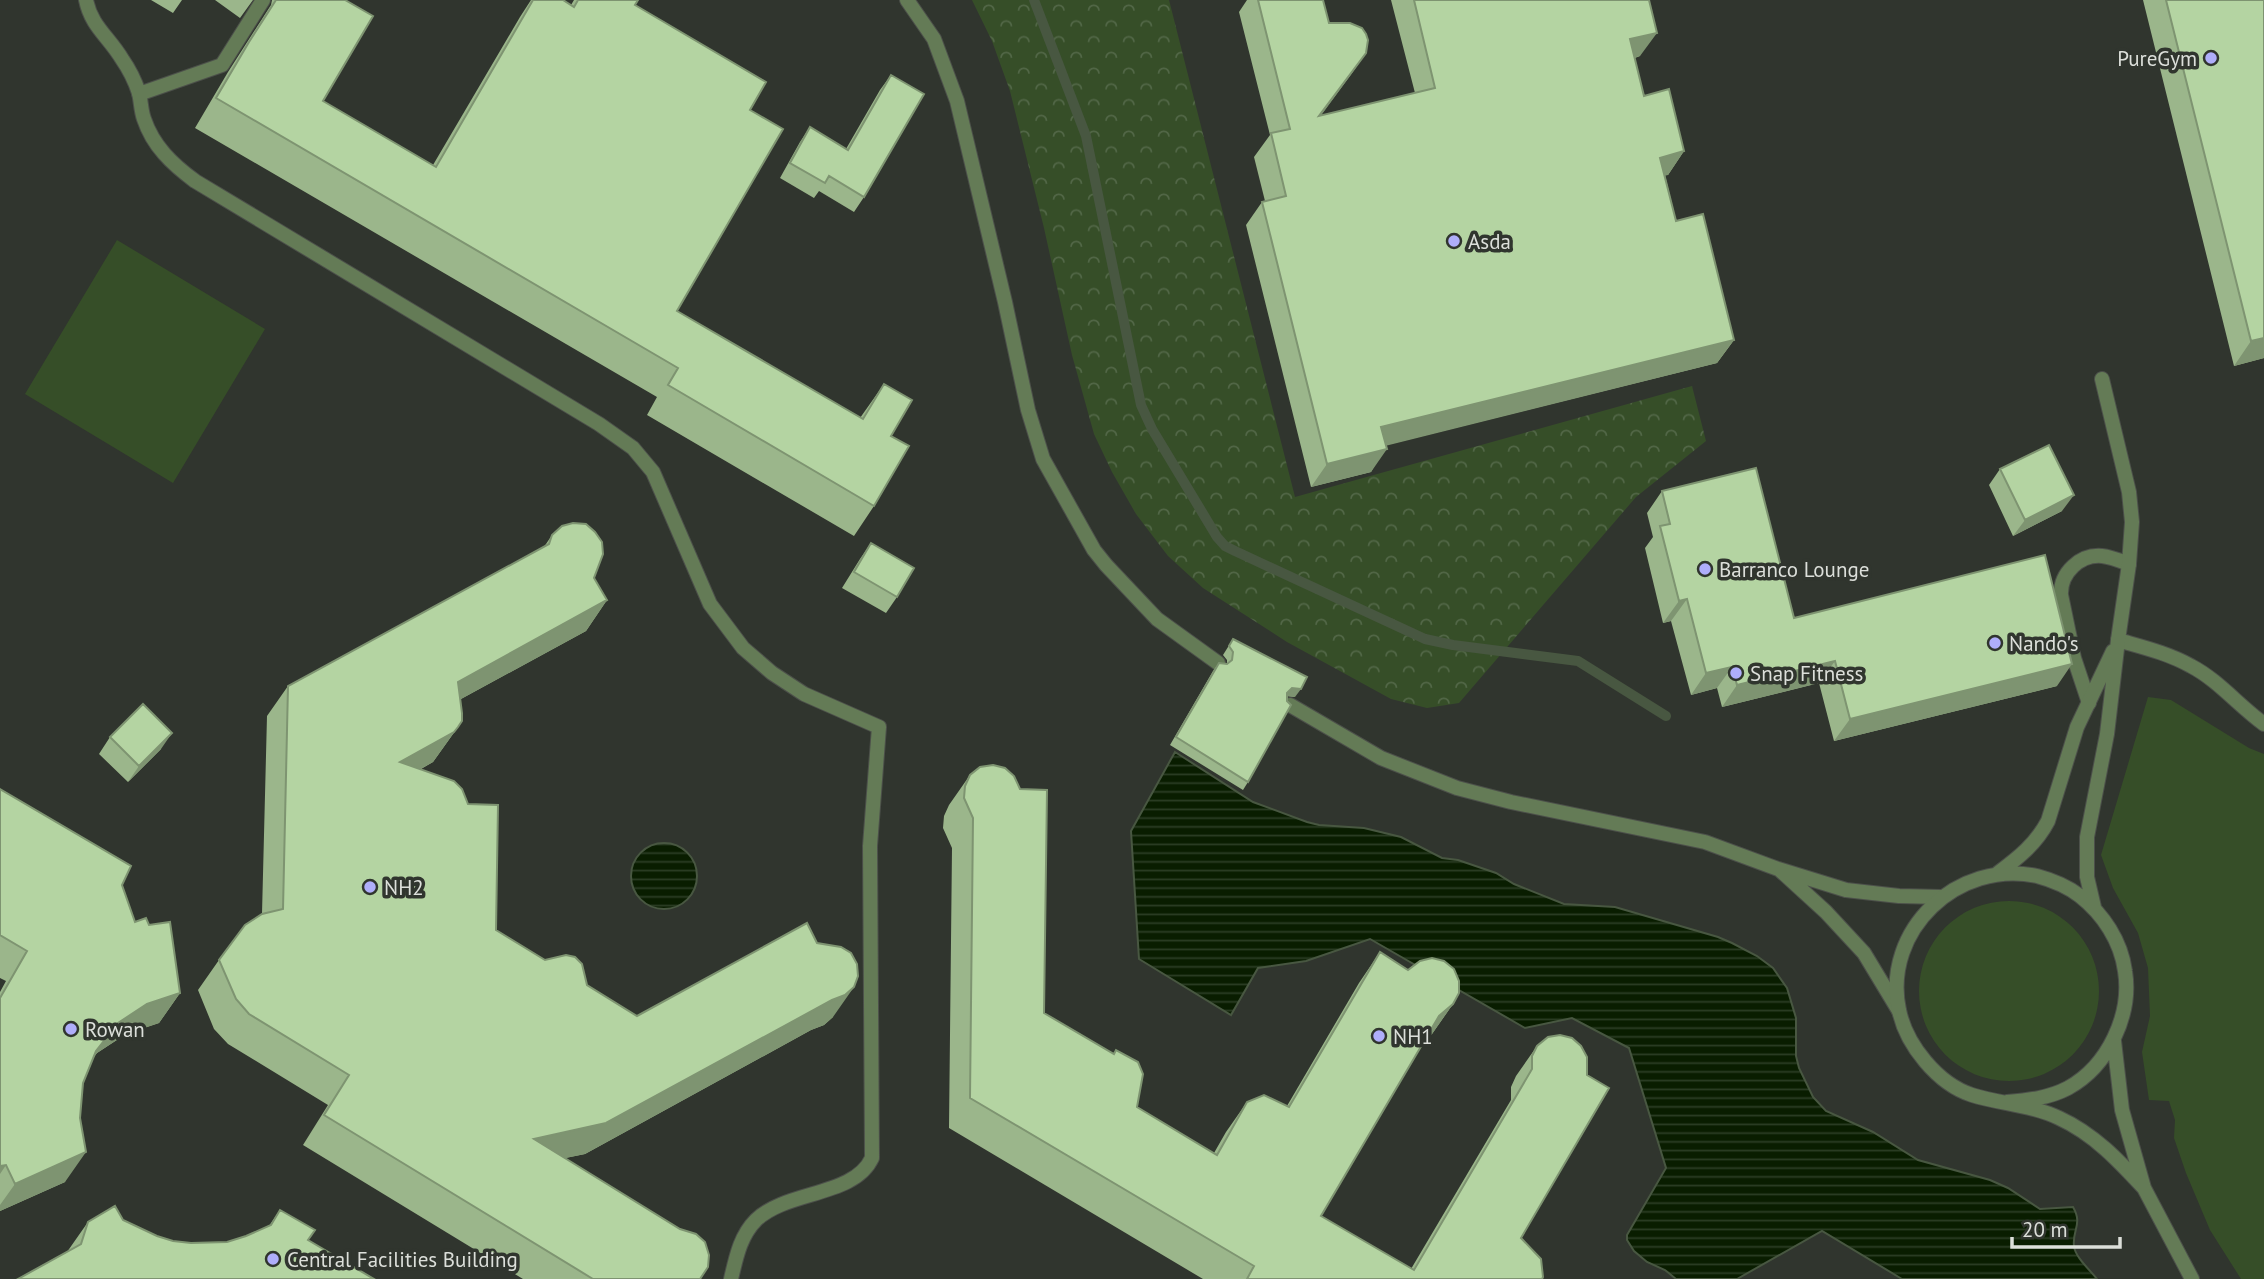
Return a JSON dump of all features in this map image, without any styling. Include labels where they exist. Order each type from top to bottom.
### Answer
[{"type":"street","points":[[86,0],[96,26],[122,59],[139,94],[143,117],[152,139],[183,172],[633,447],[653,472],[710,604],[743,648],[772,673],[804,694],[879,727],[870,846],[872,1158],[869,1166],[858,1177],[780,1205],[756,1221],[738,1250],[731,1279]]},
{"type":"street","points":[[139,94],[222,65],[263,0]]},
{"type":"street","points":[[907,0],[933,39],[957,101],[1005,302],[1027,410],[1043,459],[1094,550],[1106,565],[1157,619],[1218,663]]},
{"type":"street","points":[[2094,907],[2087,877],[2087,837],[2107,734],[2132,522],[2130,500],[2102,379]]},
{"type":"street","points":[[2089,703],[2074,658],[2061,595],[2062,585],[2069,569],[2092,556],[2108,557],[2129,564]]},
{"type":"street","points":[[1998,873],[2028,849],[2048,821],[2077,727],[2118,640]]},
{"type":"street","points":[[2118,640],[2191,666],[2264,724]]},
{"type":"street","points":[[1290,705],[1381,758],[1457,788],[1511,802],[1705,842],[1846,890],[1899,896],[1942,897]]},
{"type":"street","points":[[1778,869],[1826,912],[1864,953],[1899,1011],[1913,1046],[1937,1075],[1970,1095],[2059,1117],[2102,1144],[2144,1188]]},
{"type":"street","points":[[1899,1011],[1897,979],[1904,947],[1919,919],[1942,897],[1968,881],[1998,873],[2024,873],[2050,879],[2074,891],[2094,907],[2115,937],[2125,971],[2125,1007],[2114,1041],[2095,1068],[2069,1087],[2039,1100],[2007,1102]]},
{"type":"street","points":[[2114,1041],[2122,1110],[2144,1188],[2192,1279]]},
{"type":"green space","points":[[972,0],[1169,0],[1295,497],[1692,386],[1706,441],[1636,497],[1459,703],[1427,708],[1391,699],[1287,642],[1203,588],[1168,556],[1136,514],[1112,472],[1094,434],[1072,355],[1010,91],[992,41]]},
{"type":"green space","points":[[117,240],[265,329],[173,483],[25,394]]},
{"type":"green space","points":[[2148,697],[2171,700],[2249,748],[2264,754],[2264,1279],[2241,1279],[2210,1230],[2186,1173],[2174,1138],[2175,1120],[2169,1101],[2149,1100],[2142,1052],[2150,1016],[2148,968],[2138,933],[2113,888],[2101,855]]},
{"type":"green space","points":[[2009,901],[2043,908],[2059,916],[2072,928],[2084,941],[2092,957],[2099,991],[2092,1025],[2084,1041],[2072,1054],[2059,1066],[2043,1074],[2009,1081],[1975,1074],[1959,1066],[1946,1054],[1934,1041],[1926,1025],[1919,991],[1926,957],[1934,941],[1946,928],[1959,916],[1975,908]]},
{"type":"shaded area","points":[[1175,752],[1253,802],[1307,822],[1364,828],[1401,837],[1442,858],[1458,860],[1496,873],[1514,884],[1564,904],[1615,907],[1718,937],[1757,956],[1773,968],[1787,988],[1796,1018],[1796,1056],[1799,1068],[1813,1097],[1826,1111],[1873,1132],[1918,1160],[1990,1180],[2008,1188],[2040,1209],[2073,1207],[2077,1218],[2075,1250],[2097,1279],[1902,1279],[1822,1231],[1737,1279],[1676,1279],[1665,1270],[1647,1262],[1634,1251],[1627,1240],[1627,1235],[1666,1168],[1629,1048],[1572,1018],[1525,1028],[1370,939],[1306,961],[1258,968],[1231,1015],[1139,959],[1131,831]]},
{"type":"shaded area","points":[[658,843],[670,843],[688,852],[695,863],[695,889],[688,900],[677,907],[658,909],[645,904],[636,895],[631,882],[631,870],[636,857],[645,848]]},
{"type":"building","points":[[276,0],[345,0],[373,16],[323,101],[436,167],[533,0],[563,0],[574,7],[578,0],[638,0],[635,5],[766,82],[750,110],[783,129],[677,311],[863,419],[884,384],[912,400],[891,436],[909,446],[874,506],[668,385],[678,368],[216,98]]},
{"type":"building","name":"Asda","points":[[1258,0],[1323,0],[1329,23],[1350,23],[1362,28],[1366,34],[1366,53],[1319,116],[1435,88],[1414,0],[1649,0],[1657,33],[1630,39],[1644,96],[1669,89],[1684,151],[1660,158],[1676,221],[1703,214],[1734,340],[1381,427],[1387,449],[1327,464],[1262,202],[1286,196],[1271,133],[1290,129]]},
{"type":"building","points":[[2166,0],[2264,0],[2264,338],[2251,341]]},
{"type":"building","points":[[891,75],[924,94],[864,197],[829,176],[825,183],[790,163],[810,127],[848,150]]},
{"type":"building","points":[[2049,445],[2074,495],[2025,520],[2000,469]]},
{"type":"building","points":[[1756,468],[1794,618],[2045,555],[2072,664],[1850,719],[1835,661],[1737,685],[1732,667],[1706,673],[1687,599],[1679,601],[1660,526],[1670,524],[1662,491]]},
{"type":"building","name":"NH2","points":[[586,524],[602,542],[603,554],[594,578],[607,600],[458,682],[462,721],[458,727],[454,732],[400,762],[454,781],[462,789],[468,804],[498,805],[496,930],[545,960],[566,955],[575,957],[582,964],[587,985],[637,1016],[807,923],[817,943],[841,947],[851,953],[857,964],[858,976],[854,987],[845,995],[606,1123],[534,1139],[680,1229],[696,1234],[705,1242],[709,1255],[708,1267],[700,1279],[593,1279],[324,1115],[349,1075],[249,1014],[236,999],[219,960],[245,925],[262,914],[283,909],[288,686],[549,544],[552,535],[562,526]]},
{"type":"building","points":[[871,543],[914,568],[897,597],[854,572]]},
{"type":"building","points":[[1233,639],[1307,677],[1301,689],[1292,688],[1287,693],[1287,701],[1291,705],[1248,782],[1176,737],[1219,663],[1227,664],[1232,660],[1233,652],[1229,646]]},
{"type":"building","points":[[143,704],[172,733],[139,766],[110,737]]},
{"type":"building","points":[[993,765],[1005,768],[1014,776],[1020,789],[1047,790],[1044,1013],[1114,1054],[1116,1050],[1138,1062],[1143,1074],[1137,1107],[1217,1155],[1247,1102],[1264,1095],[1289,1107],[1380,952],[1408,970],[1420,961],[1432,958],[1444,961],[1454,969],[1459,981],[1459,993],[1453,1004],[1439,1016],[1321,1216],[1414,1270],[1532,1069],[1532,1056],[1537,1046],[1548,1037],[1560,1035],[1572,1038],[1581,1046],[1587,1057],[1587,1075],[1609,1088],[1521,1238],[1541,1259],[1542,1279],[1247,1279],[1254,1266],[970,1098],[973,818],[964,798],[970,775],[980,767]]},
{"type":"building","name":"Rowan","points":[[0,789],[131,866],[122,885],[135,922],[146,918],[149,925],[170,922],[180,993],[147,1004],[118,1023],[96,1051],[83,1083],[80,1118],[86,1152],[15,1184],[6,1165],[0,1166],[0,998],[27,951],[0,935]]},
{"type":"building","points":[[115,1206],[123,1220],[157,1236],[191,1243],[227,1242],[246,1236],[271,1225],[280,1210],[315,1230],[308,1240],[374,1279],[18,1279],[81,1244],[88,1222]]},
{"type":"waterway","points":[[1034,0],[1086,136],[1141,405],[1152,429],[1217,537],[1225,546],[1235,551],[1425,639],[1578,661],[1666,716]]},
{"type":"place","name":"PureGym","points":[[2211,58]]},
{"type":"place","name":"Asda","points":[[1454,241]]},
{"type":"place","name":"Barranco Lounge","points":[[1705,569]]},
{"type":"place","name":"Nando's","points":[[1995,643]]},
{"type":"place","name":"Snap Fitness","points":[[1736,673]]},
{"type":"place","name":"NH2","points":[[370,887]]},
{"type":"place","name":"Rowan","points":[[71,1029]]},
{"type":"place","name":"NH1","points":[[1379,1036]]},
{"type":"place","name":"Central Facilities Building","points":[[273,1259]]}]
